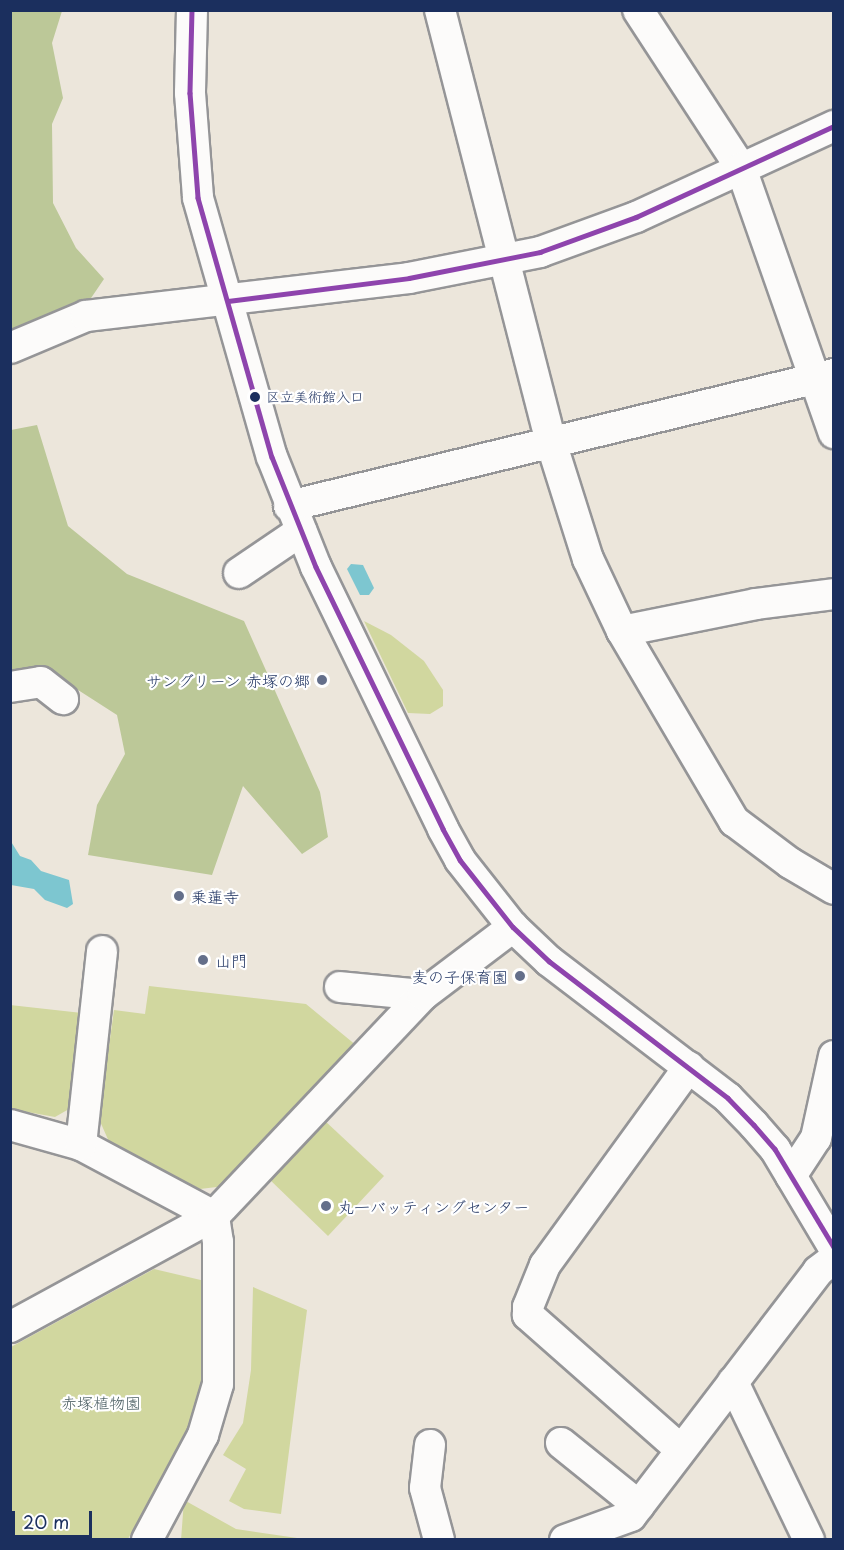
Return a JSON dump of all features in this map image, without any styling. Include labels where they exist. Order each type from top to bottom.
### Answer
[{"type":"street","points":[[192,10],[190,93],[196,184],[228,301],[295,518],[397,739],[443,828],[460,860],[513,927],[549,961],[689,1067],[754,1125],[775,1149],[834,1248]]},
{"type":"street","points":[[440,10],[551,442],[588,559],[622,631],[734,820],[790,863],[834,889]]},
{"type":"street","points":[[638,10],[741,168],[825,378],[834,433]]},
{"type":"street","points":[[10,348],[86,316],[409,278],[504,261],[590,236],[834,126]]},
{"type":"street","points":[[239,573],[295,518],[551,442],[825,378]]},
{"type":"street","points":[[622,631],[756,604],[834,594]]},
{"type":"street","points":[[10,687],[41,682],[63,699]]},
{"type":"street","points":[[10,1327],[214,1216],[423,995],[513,927]]},
{"type":"street","points":[[81,1145],[102,951]]},
{"type":"street","points":[[340,987],[423,995]]},
{"type":"street","points":[[791,1176],[816,1138],[834,1056]]},
{"type":"street","points":[[680,1449],[528,1315],[528,1306],[545,1265],[689,1067]]},
{"type":"street","points":[[10,1125],[81,1145],[214,1216]]},
{"type":"street","points":[[147,1539],[203,1435],[218,1384],[218,1242],[214,1216]]},
{"type":"street","points":[[565,1539],[635,1521],[680,1449],[818,1271],[834,1259]]},
{"type":"street","points":[[733,1382],[809,1539]]},
{"type":"street","points":[[561,1443],[635,1521]]},
{"type":"street","points":[[430,1445],[425,1488],[439,1539]]},
{"type":"green space","points":[[11,11],[62,11],[52,43],[63,98],[52,124],[53,203],[76,248],[104,279],[74,323],[11,355]]},
{"type":"green space","points":[[37,425],[68,526],[127,574],[244,621],[320,792],[328,837],[302,854],[243,786],[212,875],[88,855],[97,805],[125,754],[117,715],[47,670],[11,673],[11,430]]},
{"type":"green space","points":[[364,621],[391,635],[424,661],[443,690],[443,706],[430,714],[408,713]]},
{"type":"green space","points":[[149,986],[306,1004],[357,1046],[225,1186],[200,1189],[110,1144],[99,1119],[114,1010],[145,1014]]},
{"type":"green space","points":[[10,1005],[82,1013],[69,1109],[55,1117],[11,1109]]},
{"type":"green space","name":"丸一バッティングセンター","points":[[324,1120],[384,1176],[328,1236],[267,1177]]},
{"type":"green space","name":"赤塚植物園","points":[[154,1269],[205,1281],[202,1381],[192,1424],[128,1539],[11,1540],[11,1347]]},
{"type":"green space","points":[[253,1287],[307,1310],[281,1514],[244,1509],[229,1501],[246,1469],[223,1455],[243,1423],[251,1370]]},
{"type":"green space","points":[[184,1500],[236,1529],[304,1539],[181,1540]]},
{"type":"water","points":[[351,564],[363,565],[374,588],[369,595],[360,595],[347,569]]},
{"type":"water","points":[[10,840],[20,856],[31,860],[41,871],[69,880],[73,904],[67,908],[45,900],[34,889],[11,885]]},
{"type":"transit line","points":[[192,10],[190,93],[198,198],[272,457],[316,567],[443,829],[460,860],[513,927],[549,961],[728,1098],[754,1125],[775,1149],[834,1247]]},
{"type":"transit line","points":[[228,301],[409,278],[540,252],[636,217],[834,126]]},
{"type":"place","name":"区立美術館入口","points":[[255,397]]},
{"type":"place","name":"サングリーン 赤塚の郷","points":[[322,680]]},
{"type":"place","name":"乗蓮寺","points":[[179,896]]},
{"type":"place","name":"山門","points":[[203,960]]},
{"type":"place","name":"麦の子保育園","points":[[520,976]]},
{"type":"place","name":"丸一バッティングセンター","points":[[326,1206]]}]
